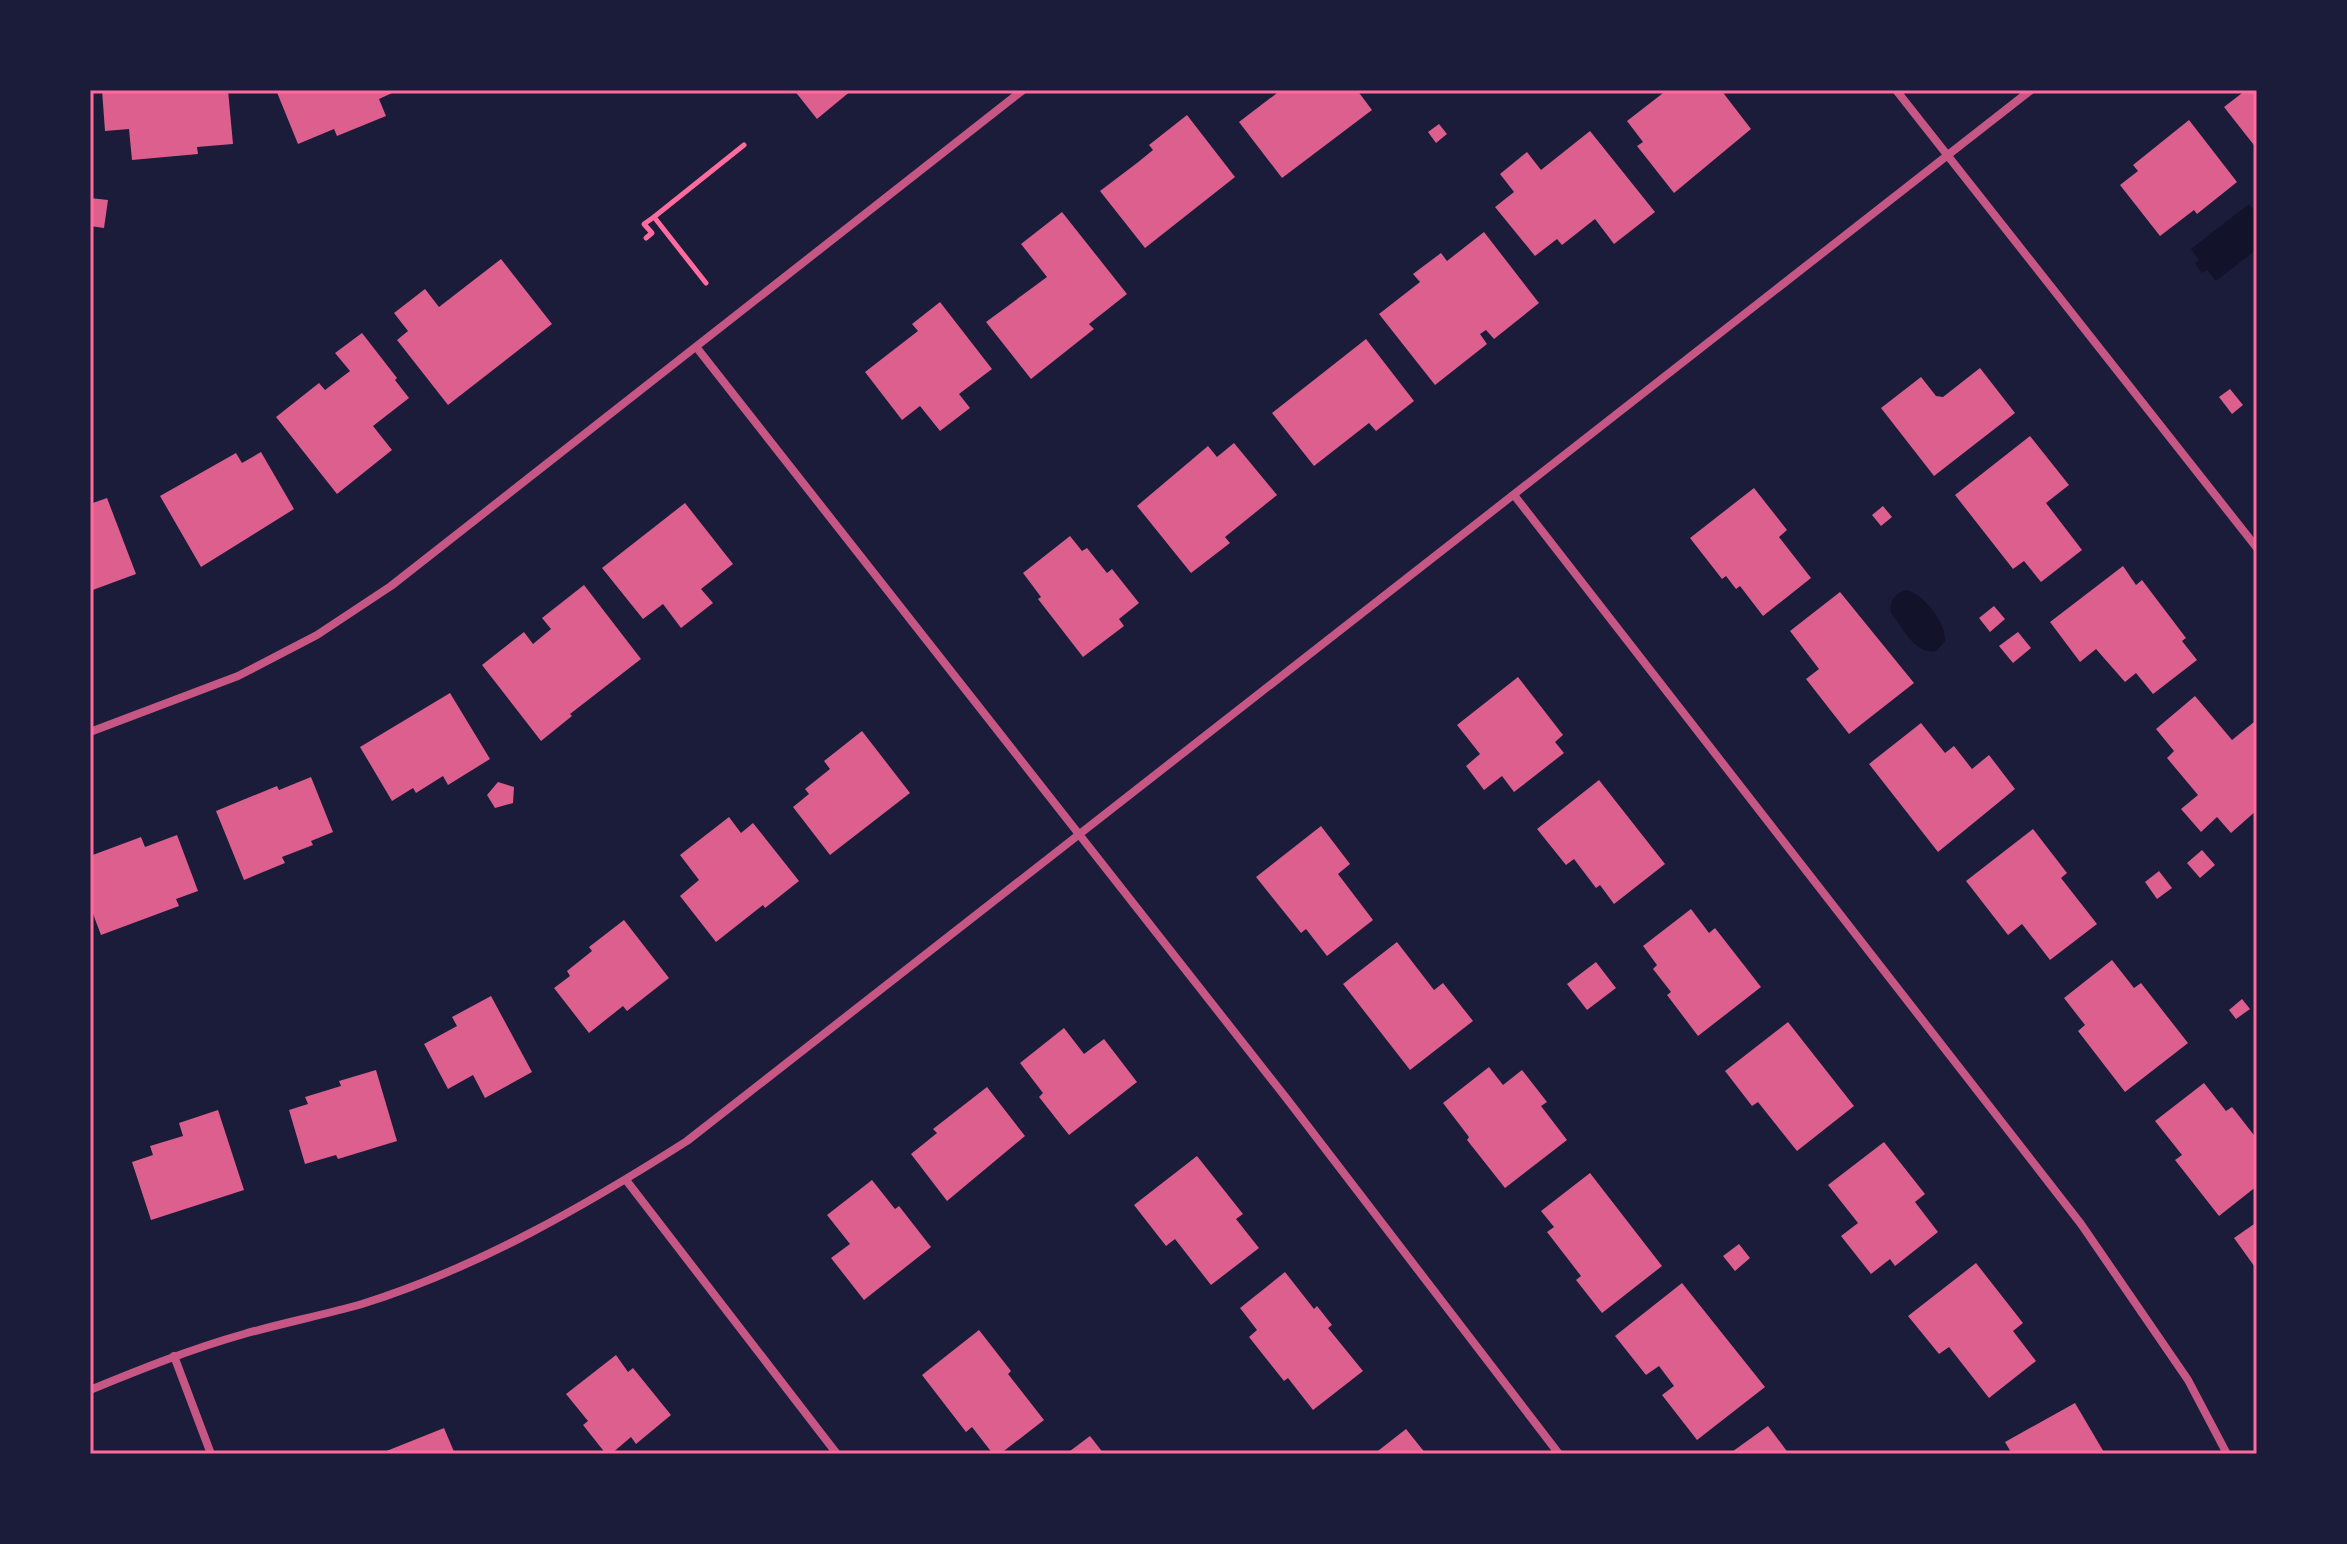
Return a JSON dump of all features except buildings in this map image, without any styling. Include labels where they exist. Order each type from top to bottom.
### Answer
[{"type":"street","points":[[90,732],[238,676],[317,635],[391,586],[1023,90]]},
{"type":"street","points":[[1896,90],[2257,548]]},
{"type":"street","points":[[90,1390],[174,1356],[243,1334],[363,1303],[476,1261],[626,1180],[687,1141],[2031,90]]},
{"type":"street","points":[[697,348],[1287,1099],[1559,1454]]},
{"type":"street","points":[[1514,495],[2081,1224],[2188,1380],[2227,1454]]},
{"type":"street","points":[[626,1180],[837,1454]]},
{"type":"street","points":[[174,1356],[211,1454]]},
{"type":"path","points":[[646,238],[652,233],[644,224],[744,145]]},
{"type":"path","points":[[654,217],[706,283]]},
{"type":"shaded area","points":[[2249,204],[2257,214],[2257,249],[2216,281],[2207,270],[2202,273],[2195,264],[2199,260],[2191,249]]},
{"type":"shaded area","points":[[1906,590],[1926,603],[1942,626],[1945,641],[1936,651],[1916,645],[1891,613],[1894,598]]}]
